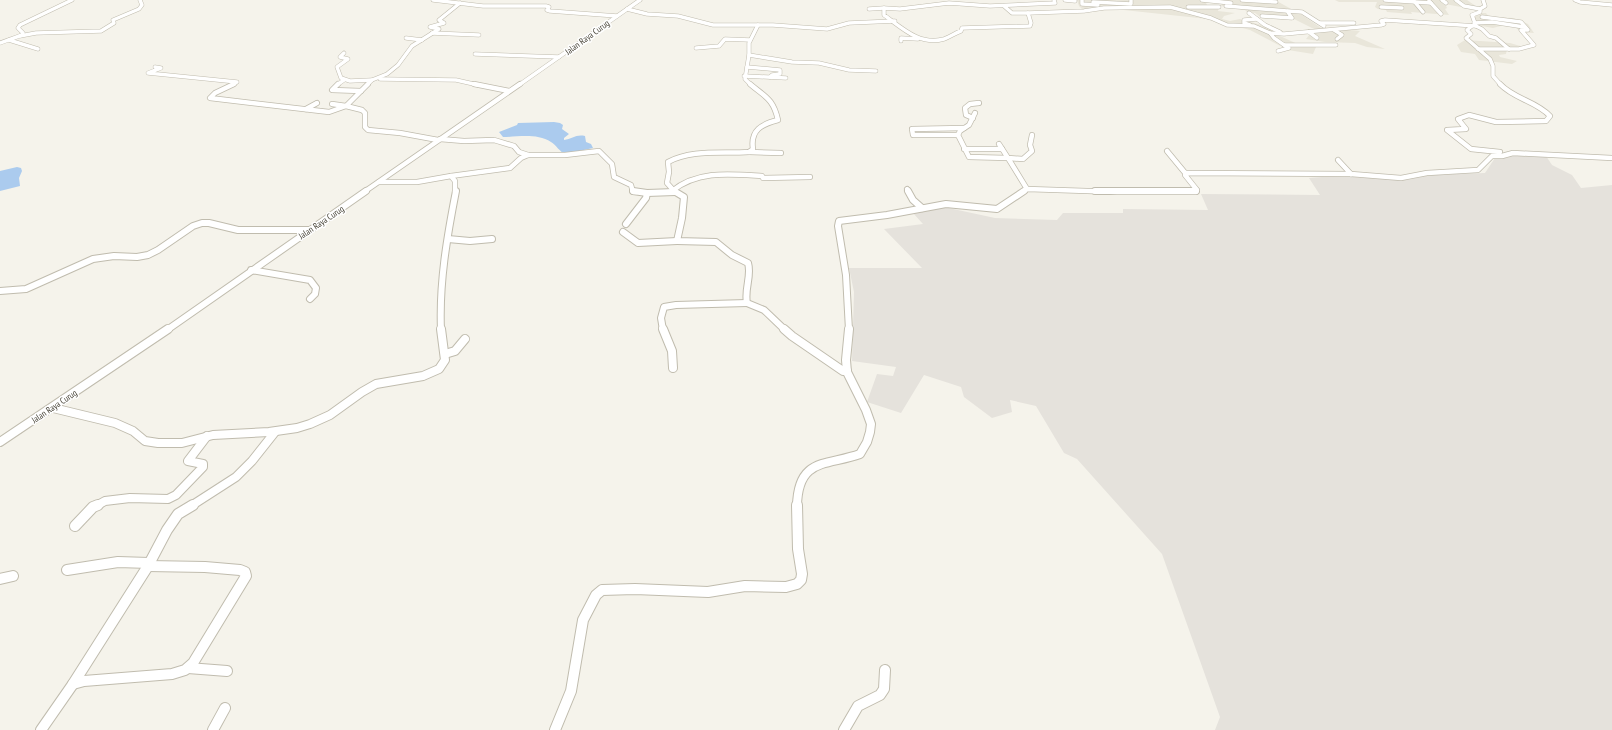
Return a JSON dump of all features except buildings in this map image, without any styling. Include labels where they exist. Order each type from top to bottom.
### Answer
[{"type":"street","points":[[20,36],[23,34],[18,29],[20,25],[72,0]]},
{"type":"street","points":[[0,43],[20,36],[36,33],[101,31],[114,23],[113,20],[141,8],[142,4],[140,0]]},
{"type":"street","points":[[433,0],[491,6],[549,6],[548,10],[550,11],[617,16]]},
{"type":"street","name":"Jalan Raya Curug","points":[[0,442],[53,408],[640,0]]},
{"type":"street","points":[[1065,0],[1076,1]]},
{"type":"street","points":[[1082,0],[1082,4],[1093,2],[1131,4],[1131,1]]},
{"type":"street","points":[[1111,0],[1138,2]]},
{"type":"street","points":[[1202,0],[1243,3],[1276,2]]},
{"type":"street","points":[[1385,0],[1430,2],[1441,14]]},
{"type":"street","points":[[1442,0],[1446,3]]},
{"type":"street","points":[[1456,0],[1464,6],[1479,11],[1482,17],[1492,22],[1525,27]]},
{"type":"street","points":[[1474,25],[1472,15],[1485,6],[1483,0]]},
{"type":"street","points":[[1575,0],[1580,2],[1612,5]]},
{"type":"street","points":[[491,6],[498,2],[497,1]]},
{"type":"street","points":[[869,9],[900,9],[948,1],[1004,6],[1055,2],[1062,11]]},
{"type":"street","points":[[1396,1],[1399,4],[1403,9],[1381,5],[1399,4]]},
{"type":"street","points":[[1413,1],[1423,12]]},
{"type":"street","points":[[1093,2],[1105,6],[1104,8]]},
{"type":"street","points":[[155,67],[161,68],[148,73],[237,82],[215,93],[210,98],[330,112],[346,106],[374,80],[394,69],[412,46],[439,29],[430,27],[444,23],[439,20],[460,3]]},
{"type":"street","points":[[1226,6],[1243,3],[1289,12]]},
{"type":"street","points":[[1004,6],[1012,13],[1084,11],[1104,8],[1187,6],[1219,7]]},
{"type":"street","points":[[1187,6],[1191,13]]},
{"type":"street","points":[[1170,7],[1227,25],[1252,26]]},
{"type":"street","points":[[884,8],[884,14],[918,39]]},
{"type":"street","points":[[627,9],[648,14],[678,16],[711,25],[758,25],[827,29],[849,23],[895,21]]},
{"type":"street","points":[[1249,12],[1265,25],[1284,34]]},
{"type":"street","points":[[1255,12],[1302,12],[1342,35],[1337,39]]},
{"type":"street","points":[[1262,16],[1292,18],[1289,12]]},
{"type":"street","points":[[901,41],[901,38],[925,41],[944,39],[956,32],[961,31],[961,28],[963,27],[1030,26],[1031,23],[1028,13]]},
{"type":"street","points":[[1478,49],[1521,49],[1534,44],[1521,30],[1528,30],[1518,21],[1482,17]]},
{"type":"street","points":[[1257,19],[1244,20],[1244,23],[1270,33],[1284,34],[1384,24],[1381,21]]},
{"type":"street","points":[[1320,23],[1381,21],[1474,25],[1492,22]]},
{"type":"street","points":[[748,152],[753,149],[752,142],[755,132],[761,128],[763,124],[778,120],[776,107],[772,100],[758,91],[745,79],[744,76],[749,55],[748,49],[750,40],[758,25]]},
{"type":"street","points":[[1474,25],[1467,30],[1471,34],[1466,38],[1492,62],[1493,76],[1504,88],[1514,95],[1532,102],[1548,114],[1550,118],[1538,122],[1500,123],[1467,115],[1458,119],[1458,121],[1466,129],[1447,131],[1472,150],[1612,158]]},
{"type":"street","points":[[1474,25],[1482,29],[1489,36],[1496,38],[1509,49]]},
{"type":"street","points":[[1309,32],[1318,38]]},
{"type":"street","points":[[432,33],[479,35]]},
{"type":"street","points":[[1270,33],[1274,38],[1290,49],[1278,51]]},
{"type":"street","points":[[406,38],[422,40]]},
{"type":"street","points":[[9,40],[38,49]]},
{"type":"street","points":[[696,48],[720,46],[725,40],[750,40]]},
{"type":"street","points":[[1284,45],[1336,45]]},
{"type":"street","points":[[344,53],[340,57],[348,59],[337,67],[341,78],[344,80]]},
{"type":"street","points":[[475,54],[560,57]]},
{"type":"street","points":[[749,55],[792,62],[819,63],[848,70],[876,71]]},
{"type":"street","points":[[746,67],[780,70],[780,74],[772,75],[770,77]]},
{"type":"street","points":[[744,76],[786,78]]},
{"type":"street","points":[[361,91],[332,90],[341,80],[456,80],[509,91]]},
{"type":"street","points":[[306,109],[317,103]]},
{"type":"street","points":[[964,128],[912,129],[913,135],[958,134],[969,125],[974,116],[966,115],[965,112],[968,103],[979,103]]},
{"type":"street","points":[[332,104],[362,110],[365,113],[365,127],[368,130],[464,141],[494,140],[514,146],[519,152],[528,155],[566,155],[599,151],[612,164],[614,176],[631,185],[633,192],[647,193],[674,191],[684,181],[715,174],[750,174],[762,176],[763,178],[810,177]]},
{"type":"street","points":[[958,134],[968,157],[971,158],[1023,159],[1031,152],[1033,148],[1030,144],[1032,136]]},
{"type":"street","points":[[964,149],[1001,146],[1027,189]]},
{"type":"street","points":[[555,730],[571,691],[583,620],[596,595],[602,590],[635,589],[708,592],[745,586],[786,587],[797,584],[801,580],[797,500],[798,492],[803,479],[810,470],[820,464],[860,454],[868,441],[872,427],[869,414],[855,393],[847,371],[849,317],[847,282],[838,222],[946,204],[997,209],[1027,189],[1117,192],[1196,192],[1196,189],[1186,174],[1167,151]]},
{"type":"street","points":[[677,241],[682,218],[684,197],[674,191],[667,183],[669,172],[668,163],[670,160],[702,154],[748,152],[781,153]]},
{"type":"street","points":[[1186,174],[1351,174],[1403,178],[1428,173],[1478,170],[1492,156],[1502,156],[1513,153]]},
{"type":"street","points":[[378,182],[421,182],[451,176],[510,168],[521,158],[528,155]]},
{"type":"street","points":[[1338,160],[1351,174]]},
{"type":"street","points":[[53,408],[114,423],[133,430],[139,438],[147,442],[171,444],[188,442],[208,436],[275,432],[308,425],[324,419],[366,389],[375,385],[388,380],[422,376],[432,373],[440,368],[444,363],[445,354],[441,339],[444,264],[456,189],[455,181],[451,176]]},
{"type":"street","points":[[907,190],[913,200],[922,208]]},
{"type":"street","points":[[626,224],[646,198],[647,193]]},
{"type":"street","points":[[0,291],[26,289],[93,260],[114,256],[137,257],[148,255],[193,226],[202,223],[209,223],[238,230],[308,230]]},
{"type":"street","points":[[623,232],[633,238],[638,244],[677,241],[716,242],[732,255],[748,263],[749,273],[746,297],[747,303]]},
{"type":"street","points":[[448,239],[470,241],[492,239]]},
{"type":"street","points":[[251,270],[310,280],[316,288],[315,294],[310,299]]},
{"type":"street","points":[[673,368],[671,350],[661,326],[664,307],[676,305],[747,303],[764,310],[792,336],[836,367],[847,371]]},
{"type":"street","points":[[445,354],[455,351],[465,339]]},
{"type":"street","points":[[41,730],[73,684],[148,564],[172,521],[178,514],[236,477],[252,461],[275,432]]},
{"type":"street","points":[[75,526],[93,507],[105,501],[130,498],[168,499],[176,495],[203,467],[203,464],[188,461],[208,436]]},
{"type":"street","points":[[67,570],[110,563],[134,561],[148,564],[240,570],[246,574],[244,581],[213,632],[188,668],[181,672],[172,674],[84,681],[73,684]]},
{"type":"street","points":[[0,579],[13,576]]},
{"type":"street","points":[[188,668],[227,671]]},
{"type":"street","points":[[844,730],[858,706],[880,695],[884,689],[885,670]]},
{"type":"street","points":[[213,730],[225,708]]},
{"type":"shaded area","points":[[1077,0],[1275,0],[1302,15],[1324,30],[1341,29],[1360,31],[1355,36],[1385,49],[1367,47],[1355,43],[1325,42],[1306,39],[1314,29],[1294,19],[1262,18],[1255,13],[1247,12],[1245,10],[1221,6],[1222,3],[1206,3],[1207,5],[1219,7],[1218,11],[1235,13],[1224,16],[1222,19],[1230,21],[1240,19],[1283,31],[1280,36],[1304,47],[1316,47],[1313,54],[1288,50],[1250,30],[1208,19],[1105,8],[1084,11],[1079,6]]},
{"type":"shaded area","points":[[1335,0],[1467,0],[1477,7],[1477,10],[1445,4],[1447,8],[1445,9],[1449,15],[1411,12],[1412,14],[1387,12],[1386,10],[1378,9],[1375,7],[1377,2],[1339,2]]},
{"type":"shaded area","points":[[1480,13],[1486,13],[1489,17],[1514,18],[1528,24],[1534,33],[1521,32],[1514,26],[1504,25],[1493,28],[1476,25],[1472,16]]},
{"type":"shaded area","points":[[1465,40],[1510,43],[1527,48],[1507,49],[1506,54],[1499,55],[1500,57],[1517,61],[1512,64],[1479,60],[1475,54],[1461,52],[1457,45]]},
{"type":"shaded area","points":[[1517,155],[1546,156],[1552,165],[1572,175],[1581,188],[1612,185],[1612,730],[1215,730],[1220,717],[1162,554],[1077,459],[1064,453],[1036,406],[1010,400],[1012,412],[992,418],[964,397],[961,387],[924,375],[901,413],[867,402],[877,374],[893,376],[896,367],[852,361],[854,292],[849,268],[922,268],[884,229],[923,224],[913,213],[944,207],[995,218],[1057,220],[1063,213],[1123,213],[1123,209],[1208,210],[1201,194],[1320,195],[1309,178],[1334,176],[1407,180],[1432,175],[1485,173],[1495,158],[1506,158]]},
{"type":"water","points":[[554,122],[563,125],[562,129],[569,134],[564,138],[564,140],[577,136],[585,136],[586,142],[591,144],[593,148],[565,154],[561,152],[553,143],[540,137],[503,137],[499,132],[517,125],[518,123]]},
{"type":"water","points":[[17,167],[21,168],[22,171],[19,178],[20,186],[0,191],[0,171]]}]
